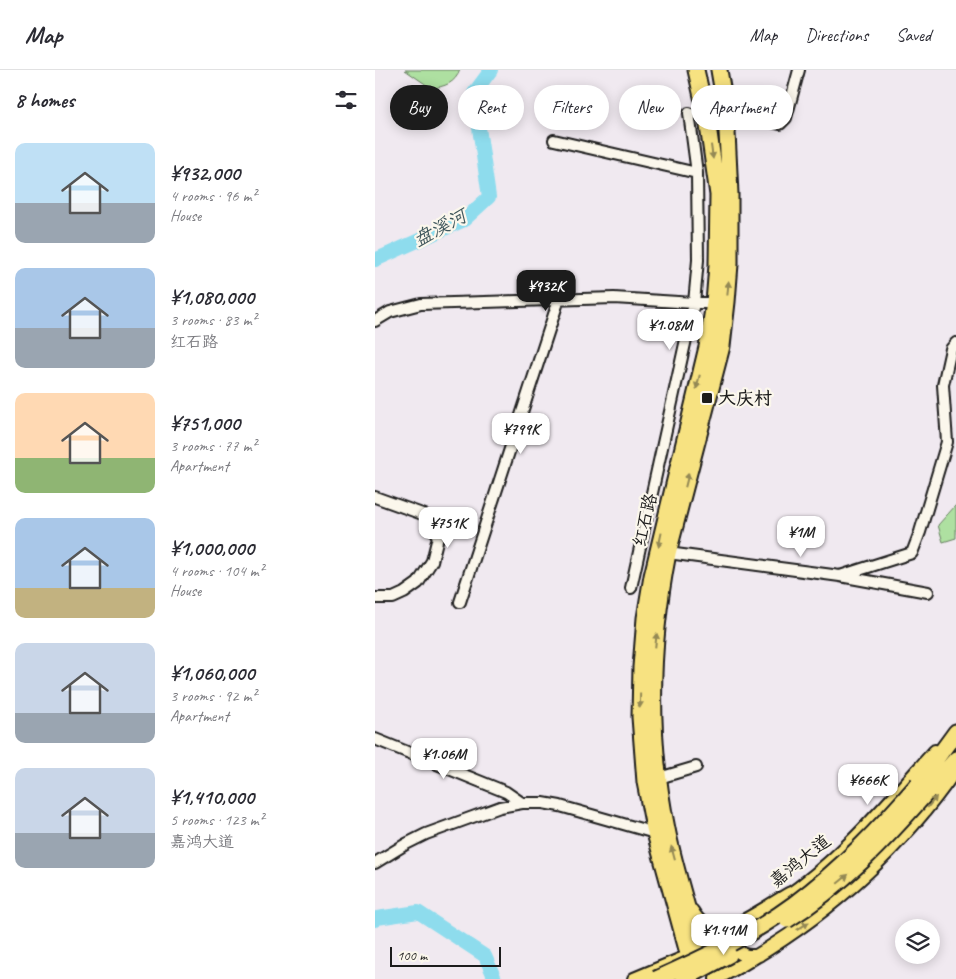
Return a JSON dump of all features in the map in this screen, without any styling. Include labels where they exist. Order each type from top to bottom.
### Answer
[{"type":"highway","name":"红石路","points":[[694,953],[655,833],[645,782],[640,717],[641,667],[645,618],[656,557],[707,347],[714,303],[717,265],[718,194],[707,118],[696,70]]},
{"type":"highway","name":"红石路","points":[[719,70],[722,85]]},
{"type":"highway","name":"红石路","points":[[695,979],[694,953],[686,900],[667,830],[659,778],[653,716],[653,668],[662,586],[668,553],[723,337],[730,264],[730,194],[727,130]]},
{"type":"highway","name":"嘉鸿大道","points":[[684,979],[743,948],[800,913],[846,877],[888,836],[923,788],[956,732]]},
{"type":"highway","name":"嘉鸿大道","points":[[656,979],[698,961],[722,948],[793,904],[839,867],[956,759]]},
{"type":"highway","points":[[686,900],[694,917],[700,924],[715,931],[723,931],[738,925],[790,895]]},
{"type":"main road","name":"嘉鸿大道","points":[[634,979],[694,953],[741,927],[790,895],[834,859],[873,820],[956,727]]},
{"type":"main road","points":[[716,979],[742,966],[809,922],[857,883],[896,844],[935,799],[956,768]]},
{"type":"main road","points":[[741,927],[735,937],[736,948],[745,956],[759,955]]},
{"type":"main road","name":"红石路","points":[[694,953],[707,979]]},
{"type":"main road","points":[[729,979],[742,966]]},
{"type":"street","points":[[793,92],[799,70]]},
{"type":"street","points":[[631,588],[694,303],[698,260],[697,173],[689,113]]},
{"type":"street","points":[[554,140],[697,173]]},
{"type":"street","points":[[375,321],[390,312],[421,304],[613,298],[714,303]]},
{"type":"street","points":[[460,602],[559,299]]},
{"type":"street","points":[[840,576],[911,553],[920,532],[947,442],[943,386],[951,348],[956,343]]},
{"type":"street","points":[[375,497],[425,515],[438,537],[432,562],[418,583],[393,598],[375,598]]},
{"type":"street","points":[[668,553],[840,576],[928,592]]},
{"type":"street","points":[[375,739],[506,792],[522,803]]},
{"type":"street","points":[[659,778],[696,767]]},
{"type":"street","points":[[375,863],[426,834],[500,807],[522,803],[543,803],[560,806],[655,833]]},
{"type":"green space","points":[[405,70],[460,70],[449,84],[427,85]]},
{"type":"green space","points":[[956,505],[956,538],[943,542],[938,525]]},
{"type":"waterway","name":"盘溪河","points":[[375,260],[464,220],[489,197],[474,93],[491,70]]},
{"type":"waterway","name":"盘溪河","points":[[375,920],[377,918],[418,912],[485,956],[495,979]]},
{"type":"place","name":"大庆村","points":[[707,398]]}]
